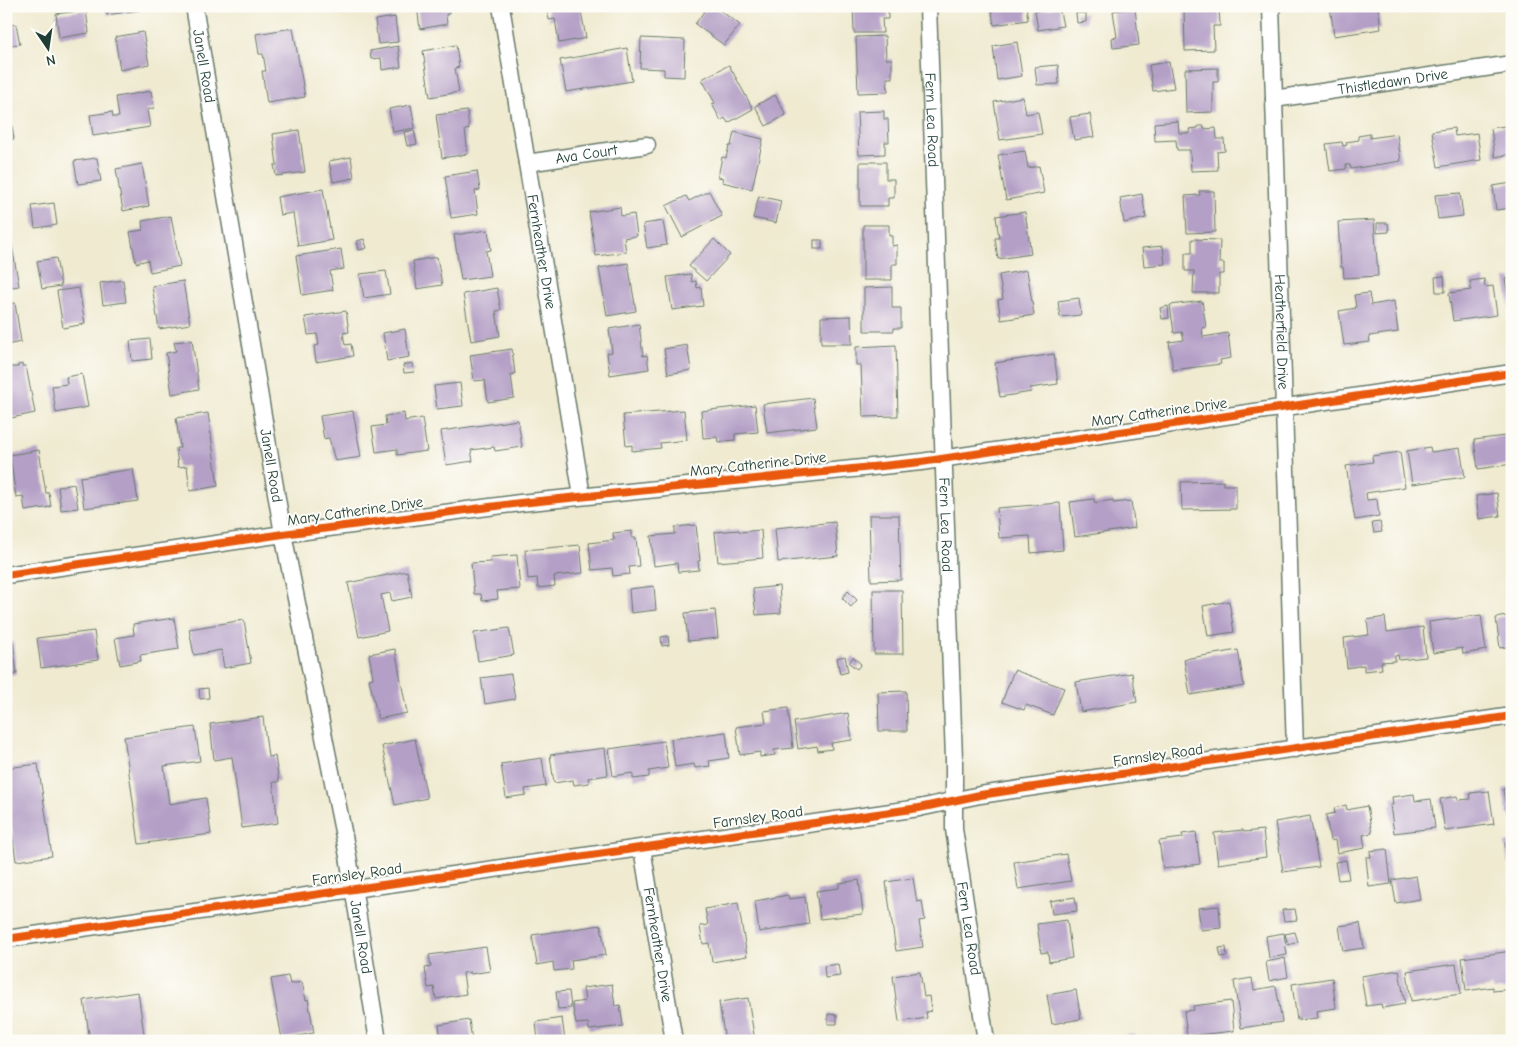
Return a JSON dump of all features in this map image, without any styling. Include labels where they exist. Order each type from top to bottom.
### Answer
[{"type":"street","name":"Janell Road","points":[[194,6],[283,534],[353,888],[378,1041]]},
{"type":"street","name":"Fernheather Drive","points":[[500,6],[582,496]]},
{"type":"street","name":"Fern Lea Road","points":[[928,6],[954,749],[954,829],[986,1041]]},
{"type":"street","name":"Heatherfield Drive","points":[[1271,6],[1295,749]]},
{"type":"street","name":"Thistledawn Drive","points":[[1274,99],[1512,64]]},
{"type":"street","name":"Ava Court","points":[[527,163],[646,144]]},
{"type":"street","name":"Mary Catherine Drive","points":[[6,575],[283,534],[582,496],[943,458],[1512,373]]},
{"type":"street","name":"Farnsley Road","points":[[6,940],[353,888],[642,848],[1512,716]]},
{"type":"street","name":"Fernheather Drive","points":[[642,848],[674,1041]]},
{"type":"building","points":[[105,6],[140,6],[140,10],[107,15]]},
{"type":"building","points":[[417,6],[448,6],[449,14],[446,14],[447,24],[420,29]]},
{"type":"building","points":[[547,6],[580,6],[586,38],[559,43],[555,19],[549,20]]},
{"type":"building","points":[[708,6],[714,6],[740,25],[724,45],[695,24]]},
{"type":"building","points":[[853,6],[888,6],[888,19],[882,19],[883,33],[854,33]]},
{"type":"building","points":[[991,6],[1026,6],[1028,20],[994,25]]},
{"type":"building","points":[[1184,6],[1219,6],[1220,26],[1213,26],[1214,50],[1185,51]]},
{"type":"building","points":[[1330,6],[1378,6],[1381,29],[1334,36]]},
{"type":"building","points":[[1476,6],[1497,6],[1497,7],[1477,10]]},
{"type":"building","points":[[1059,7],[1063,26],[1038,30],[1035,11]]},
{"type":"building","points":[[1135,8],[1139,45],[1113,48],[1112,38],[1117,37],[1113,11]]},
{"type":"building","points":[[86,10],[89,33],[59,38],[56,14]]},
{"type":"building","points":[[1076,13],[1086,13],[1086,22],[1077,23]]},
{"type":"building","points":[[395,17],[398,42],[378,44],[375,20]]},
{"type":"building","points":[[16,24],[20,44],[6,46],[6,26]]},
{"type":"building","points":[[293,28],[305,97],[267,103],[262,71],[266,71],[263,54],[259,54],[256,34]]},
{"type":"building","points":[[143,32],[149,64],[120,70],[115,37]]},
{"type":"building","points":[[885,36],[886,59],[892,59],[892,78],[887,78],[888,92],[858,93],[856,37]]},
{"type":"building","points":[[641,38],[685,40],[684,77],[664,76],[664,69],[640,68]]},
{"type":"building","points":[[1017,42],[1022,76],[997,80],[993,46]]},
{"type":"building","points":[[456,45],[459,67],[455,68],[459,92],[430,97],[423,51]]},
{"type":"building","points":[[398,46],[401,67],[382,70],[381,58],[371,59],[370,51]]},
{"type":"building","points":[[627,48],[632,81],[566,92],[560,60]]},
{"type":"building","points":[[1169,62],[1174,88],[1153,91],[1149,65]]},
{"type":"building","points":[[729,65],[753,109],[728,123],[725,118],[721,121],[712,104],[715,103],[702,79]]},
{"type":"building","points":[[1058,65],[1059,84],[1037,85],[1035,67]]},
{"type":"building","points":[[1218,68],[1218,82],[1213,82],[1213,112],[1186,113],[1185,69]]},
{"type":"building","points":[[151,91],[154,108],[147,110],[150,127],[93,136],[90,115],[112,112],[113,117],[119,117],[116,97]]},
{"type":"building","points":[[775,95],[786,115],[766,126],[755,106]]},
{"type":"building","points":[[1023,97],[1026,114],[1038,112],[1042,134],[1000,140],[994,102]]},
{"type":"building","points":[[411,105],[415,128],[393,132],[389,109]]},
{"type":"building","points":[[467,111],[469,129],[465,130],[468,154],[442,158],[436,115]]},
{"type":"building","points":[[884,111],[884,119],[888,119],[889,142],[885,142],[885,154],[859,155],[857,112]]},
{"type":"building","points":[[10,114],[14,139],[6,140],[6,115]]},
{"type":"building","points":[[1090,114],[1094,137],[1074,140],[1070,117]]},
{"type":"building","points":[[1178,121],[1179,133],[1190,133],[1189,129],[1198,128],[1198,126],[1204,126],[1204,129],[1216,128],[1217,139],[1224,139],[1225,151],[1217,152],[1218,170],[1191,171],[1190,150],[1177,150],[1176,140],[1155,141],[1154,123]]},
{"type":"building","points":[[1512,125],[1512,154],[1495,157],[1491,128]]},
{"type":"building","points":[[1454,128],[1455,136],[1477,133],[1481,160],[1438,167],[1432,131]]},
{"type":"building","points":[[299,130],[305,172],[276,176],[274,165],[277,165],[273,134]]},
{"type":"building","points":[[414,130],[417,144],[407,146],[404,132]]},
{"type":"building","points":[[734,132],[763,139],[752,189],[722,182],[723,178],[718,177],[722,157],[726,158]]},
{"type":"building","points":[[1370,134],[1370,138],[1397,134],[1401,161],[1351,169],[1350,165],[1346,165],[1346,169],[1330,171],[1326,144],[1342,142],[1343,146],[1347,145],[1346,142],[1359,140],[1358,136]]},
{"type":"building","points":[[1025,151],[1028,168],[1039,166],[1044,193],[1006,200],[998,155]]},
{"type":"building","points":[[351,157],[354,178],[333,182],[329,161]]},
{"type":"building","points":[[97,158],[101,181],[78,184],[74,161]]},
{"type":"building","points":[[860,162],[886,162],[886,179],[894,179],[894,198],[888,198],[888,206],[860,206]]},
{"type":"building","points":[[142,164],[149,206],[123,211],[116,169]]},
{"type":"building","points":[[477,171],[480,190],[475,191],[478,214],[451,218],[445,176]]},
{"type":"building","points":[[1512,183],[1512,208],[1496,210],[1493,186]]},
{"type":"building","points":[[323,189],[332,240],[298,246],[293,213],[280,215],[277,197]]},
{"type":"building","points":[[709,191],[722,216],[682,237],[666,206],[686,196],[689,201]]},
{"type":"building","points":[[1199,191],[1214,191],[1215,232],[1187,233],[1185,196],[1200,195]]},
{"type":"building","points":[[1460,193],[1463,216],[1438,219],[1435,195]]},
{"type":"building","points":[[1142,194],[1146,218],[1124,223],[1120,198]]},
{"type":"building","points":[[759,196],[781,201],[776,223],[753,218]]},
{"type":"building","points":[[54,203],[57,225],[35,228],[32,206]]},
{"type":"building","points":[[620,207],[621,216],[634,214],[637,236],[624,238],[626,252],[596,256],[589,212]]},
{"type":"building","points":[[1025,212],[1031,254],[998,259],[995,238],[999,238],[996,216]]},
{"type":"building","points":[[171,216],[180,266],[150,272],[148,260],[136,263],[130,232],[143,230],[142,221]]},
{"type":"building","points":[[1374,220],[1378,276],[1344,278],[1343,267],[1341,267],[1338,222]]},
{"type":"building","points":[[663,221],[667,245],[647,248],[643,224]]},
{"type":"building","points":[[1377,223],[1388,223],[1389,232],[1377,233]]},
{"type":"building","points":[[863,225],[889,225],[889,236],[892,236],[892,246],[897,245],[897,264],[892,264],[892,280],[863,280]]},
{"type":"building","points":[[488,230],[491,250],[486,251],[490,276],[461,280],[454,235]]},
{"type":"building","points":[[364,239],[367,248],[359,250],[357,241]]},
{"type":"building","points":[[714,239],[730,255],[706,281],[689,266]]},
{"type":"building","points":[[1192,239],[1220,240],[1219,263],[1224,263],[1224,274],[1219,274],[1219,293],[1193,293],[1194,271],[1185,271],[1185,253],[1192,253]]},
{"type":"building","points":[[11,240],[19,286],[6,288],[6,241]]},
{"type":"building","points":[[814,240],[822,240],[822,249],[814,249]]},
{"type":"building","points":[[1163,246],[1165,264],[1144,266],[1142,248]]},
{"type":"building","points":[[341,249],[344,269],[330,271],[333,290],[302,295],[296,256]]},
{"type":"building","points":[[437,257],[442,285],[417,289],[413,261]]},
{"type":"building","points":[[56,258],[61,286],[42,289],[37,261]]},
{"type":"building","points":[[628,263],[636,311],[607,316],[599,268]]},
{"type":"building","points":[[1027,270],[1034,315],[1001,320],[998,300],[1003,299],[999,275]]},
{"type":"building","points":[[386,271],[390,294],[364,298],[360,274]]},
{"type":"building","points":[[691,274],[692,282],[696,281],[697,288],[701,287],[703,306],[672,310],[667,277]]},
{"type":"building","points":[[1444,276],[1445,292],[1436,292],[1435,277]]},
{"type":"building","points":[[1512,278],[1512,315],[1511,315],[1505,279]]},
{"type":"building","points":[[1484,279],[1485,287],[1493,286],[1497,315],[1453,321],[1449,293],[1471,290],[1470,281]]},
{"type":"building","points":[[123,280],[126,302],[103,305],[100,283]]},
{"type":"building","points":[[183,281],[190,324],[159,329],[152,286]]},
{"type":"building","points":[[892,287],[892,308],[901,308],[901,328],[894,328],[894,331],[864,331],[864,288]]},
{"type":"building","points":[[79,288],[85,324],[63,328],[57,291]]},
{"type":"building","points":[[497,288],[501,310],[496,311],[500,336],[471,341],[463,294]]},
{"type":"building","points":[[1369,293],[1371,305],[1394,301],[1398,332],[1369,336],[1370,342],[1344,345],[1339,311],[1356,308],[1354,295]]},
{"type":"building","points":[[1079,298],[1081,315],[1060,317],[1058,301]]},
{"type":"building","points":[[1202,301],[1206,327],[1202,328],[1203,337],[1228,333],[1231,358],[1220,360],[1221,364],[1173,370],[1169,342],[1184,340],[1182,332],[1174,333],[1170,305]]},
{"type":"building","points":[[15,303],[21,342],[6,345],[6,304]]},
{"type":"building","points":[[1168,306],[1169,318],[1162,319],[1160,308]]},
{"type":"building","points":[[346,311],[349,332],[343,333],[345,345],[351,344],[353,356],[316,362],[314,346],[319,345],[317,334],[308,335],[305,317]]},
{"type":"building","points":[[851,316],[852,344],[821,344],[821,317]]},
{"type":"building","points":[[639,324],[643,356],[647,355],[649,369],[610,375],[607,353],[612,352],[609,329]]},
{"type":"building","points":[[405,329],[409,357],[387,361],[383,333]]},
{"type":"building","points":[[150,339],[152,359],[132,361],[130,341]]},
{"type":"building","points":[[192,340],[199,389],[172,394],[166,353],[176,351],[174,342]]},
{"type":"building","points":[[687,345],[691,370],[668,374],[664,349]]},
{"type":"building","points":[[896,345],[898,416],[863,417],[861,365],[856,365],[856,347]]},
{"type":"building","points":[[512,349],[515,374],[511,375],[514,398],[488,402],[485,380],[474,381],[470,355]]},
{"type":"building","points":[[1054,354],[1058,384],[1030,388],[1031,392],[1000,397],[995,363]]},
{"type":"building","points":[[412,363],[414,372],[404,373],[403,365]]},
{"type":"building","points":[[22,364],[22,366],[26,366],[35,413],[11,418],[8,401],[6,402],[6,367],[18,367],[18,365]]},
{"type":"building","points":[[82,374],[88,407],[56,413],[52,386],[67,384],[66,377]]},
{"type":"building","points":[[460,383],[463,406],[437,409],[434,386]]},
{"type":"building","points":[[813,398],[817,427],[767,433],[763,404]]},
{"type":"building","points":[[755,405],[758,432],[735,434],[735,440],[718,442],[717,437],[703,438],[701,411]]},
{"type":"building","points":[[684,410],[687,440],[660,443],[661,448],[632,451],[632,445],[626,446],[623,415]]},
{"type":"building","points":[[353,411],[361,457],[335,461],[329,438],[324,439],[320,416]]},
{"type":"building","points":[[208,413],[218,486],[190,491],[187,466],[178,467],[176,448],[180,448],[176,418]]},
{"type":"building","points":[[404,413],[405,421],[422,418],[427,451],[397,455],[397,449],[376,452],[372,427],[386,425],[385,416]]},
{"type":"building","points":[[518,420],[522,447],[495,451],[494,447],[471,450],[473,461],[446,465],[441,431]]},
{"type":"building","points":[[1512,435],[1512,464],[1478,469],[1474,440]]},
{"type":"building","points":[[1430,447],[1431,452],[1460,448],[1465,477],[1412,484],[1407,451]]},
{"type":"building","points":[[39,450],[46,493],[49,493],[51,507],[25,511],[23,496],[16,497],[10,455]]},
{"type":"building","points":[[1400,452],[1405,487],[1366,493],[1367,500],[1377,499],[1379,516],[1355,520],[1346,466],[1373,462],[1372,456]]},
{"type":"building","points":[[133,469],[138,501],[84,508],[80,477]]},
{"type":"building","points":[[1223,481],[1223,485],[1236,485],[1236,509],[1182,510],[1181,482]]},
{"type":"building","points":[[74,484],[78,508],[61,510],[58,487]]},
{"type":"building","points":[[1497,493],[1500,516],[1479,519],[1476,496]]},
{"type":"building","points":[[1094,499],[1095,503],[1113,500],[1113,503],[1131,501],[1135,528],[1075,537],[1070,502]]},
{"type":"building","points":[[1060,503],[1063,550],[1031,553],[1030,536],[999,538],[997,508]]},
{"type":"building","points":[[869,515],[899,515],[901,580],[871,581]]},
{"type":"building","points":[[835,522],[838,556],[778,562],[775,528]]},
{"type":"building","points":[[1380,522],[1382,532],[1374,533],[1372,523]]},
{"type":"building","points":[[696,525],[700,561],[698,561],[699,570],[678,572],[677,563],[654,566],[651,536],[675,534],[675,527]]},
{"type":"building","points":[[739,530],[740,532],[761,530],[763,558],[718,562],[715,532]]},
{"type":"building","points":[[632,531],[632,538],[636,538],[639,566],[629,567],[630,574],[613,576],[612,568],[592,570],[589,543],[614,540],[613,533]]},
{"type":"building","points":[[580,545],[583,573],[554,576],[555,586],[538,588],[537,578],[528,579],[525,550]]},
{"type":"building","points":[[517,555],[520,589],[497,591],[498,599],[482,601],[481,594],[474,594],[471,563],[491,562],[490,557]]},
{"type":"building","points":[[407,571],[412,597],[392,601],[390,593],[381,595],[388,631],[359,637],[348,583]]},
{"type":"building","points":[[654,586],[656,610],[631,613],[629,589]]},
{"type":"building","points":[[779,586],[781,613],[756,615],[753,589]]},
{"type":"building","points":[[873,590],[902,590],[903,654],[874,654]]},
{"type":"building","points":[[848,591],[857,600],[851,607],[842,598]]},
{"type":"building","points":[[1229,601],[1234,632],[1208,636],[1203,606]]},
{"type":"building","points":[[1509,605],[1512,605],[1512,646],[1500,648],[1496,618],[1511,615]]},
{"type":"building","points":[[715,610],[718,638],[688,641],[685,613]]},
{"type":"building","points":[[1481,615],[1486,650],[1463,654],[1462,648],[1433,653],[1429,622]]},
{"type":"building","points":[[1385,617],[1387,632],[1423,627],[1426,657],[1399,660],[1398,655],[1395,656],[1395,661],[1381,662],[1382,669],[1364,671],[1364,665],[1347,668],[1344,638],[1369,635],[1367,620]]},
{"type":"building","points":[[174,618],[179,649],[140,655],[141,661],[120,665],[115,638],[134,635],[133,624]]},
{"type":"building","points":[[244,620],[251,663],[224,668],[221,650],[194,655],[189,629]]},
{"type":"building","points":[[509,628],[514,655],[478,661],[474,633]]},
{"type":"building","points":[[94,631],[98,660],[41,668],[37,638]]},
{"type":"building","points":[[668,636],[669,645],[662,646],[661,637]]},
{"type":"building","points":[[13,642],[17,674],[6,675],[6,643]]},
{"type":"building","points":[[395,649],[407,713],[378,719],[369,679],[373,678],[369,654]]},
{"type":"building","points":[[1238,650],[1244,686],[1190,695],[1184,659]]},
{"type":"building","points":[[845,656],[848,672],[840,674],[837,658]]},
{"type":"building","points":[[853,657],[861,664],[857,669],[849,663]]},
{"type":"building","points":[[1014,670],[1064,688],[1053,715],[1026,705],[1024,710],[1002,702]]},
{"type":"building","points":[[1132,673],[1137,702],[1081,712],[1076,682]]},
{"type":"building","points":[[511,674],[515,699],[485,704],[481,678]]},
{"type":"building","points":[[208,688],[209,698],[200,699],[199,689]]},
{"type":"building","points":[[906,691],[907,731],[879,731],[878,692]]},
{"type":"building","points":[[788,708],[793,748],[774,750],[775,755],[760,757],[760,752],[740,755],[736,727],[766,723],[764,711]]},
{"type":"building","points":[[848,713],[852,740],[831,743],[832,749],[818,751],[817,746],[798,749],[794,722]]},
{"type":"building","points":[[263,717],[268,757],[275,756],[279,782],[273,782],[278,823],[242,828],[232,757],[214,760],[210,724]]},
{"type":"building","points":[[195,727],[200,761],[164,766],[169,804],[206,798],[211,834],[139,844],[124,737]]},
{"type":"building","points":[[726,732],[729,758],[709,761],[710,766],[695,768],[694,764],[675,767],[671,739]]},
{"type":"building","points":[[415,739],[427,798],[395,805],[382,746]]},
{"type":"building","points":[[664,741],[668,768],[649,771],[649,777],[633,779],[633,773],[613,776],[609,749]]},
{"type":"building","points":[[605,748],[608,775],[588,778],[589,783],[574,785],[573,780],[554,783],[550,755]]},
{"type":"building","points":[[542,758],[546,786],[525,789],[526,795],[506,798],[501,764]]},
{"type":"building","points":[[38,764],[52,856],[16,861],[8,804],[6,804],[6,768]]},
{"type":"building","points":[[1512,787],[1512,814],[1507,815],[1503,789]]},
{"type":"building","points":[[1489,791],[1494,824],[1445,831],[1440,799],[1457,796],[1458,800],[1471,799],[1470,793]]},
{"type":"building","points":[[1414,794],[1415,801],[1431,799],[1435,828],[1394,833],[1390,805],[1393,805],[1392,797]]},
{"type":"building","points":[[1346,805],[1347,810],[1367,806],[1372,833],[1363,835],[1365,848],[1337,853],[1335,840],[1330,841],[1326,815],[1335,813],[1334,808]]},
{"type":"building","points":[[1310,816],[1319,867],[1283,872],[1275,822]]},
{"type":"building","points":[[1243,830],[1244,832],[1263,830],[1266,857],[1218,864],[1214,833]]},
{"type":"building","points":[[1196,832],[1200,864],[1163,869],[1159,841],[1183,838],[1182,834]]},
{"type":"building","points":[[1512,842],[1512,863],[1508,864],[1505,843]]},
{"type":"building","points":[[1387,849],[1391,884],[1369,887],[1366,857],[1371,857],[1370,851]]},
{"type":"building","points":[[1066,854],[1071,881],[1018,889],[1014,862]]},
{"type":"building","points":[[1346,860],[1349,879],[1338,880],[1335,862]]},
{"type":"building","points":[[1416,876],[1420,899],[1396,903],[1392,880]]},
{"type":"building","points":[[913,878],[917,902],[922,901],[925,920],[919,921],[923,947],[896,951],[886,882]]},
{"type":"building","points":[[859,880],[863,914],[820,919],[816,891],[839,888],[839,883]]},
{"type":"building","points":[[788,895],[789,899],[805,897],[809,924],[759,932],[755,901]]},
{"type":"building","points":[[1075,897],[1077,911],[1052,914],[1050,901]]},
{"type":"building","points":[[738,903],[747,956],[712,962],[709,943],[703,944],[700,926],[708,925],[705,909]]},
{"type":"building","points":[[1219,906],[1221,928],[1201,930],[1198,908]]},
{"type":"building","points":[[1295,909],[1297,920],[1284,921],[1282,910]]},
{"type":"building","points":[[1067,920],[1072,958],[1049,962],[1048,952],[1041,953],[1037,924]]},
{"type":"building","points":[[1360,923],[1364,948],[1343,951],[1339,926]]},
{"type":"building","points":[[601,925],[606,955],[571,960],[572,969],[554,971],[553,962],[537,965],[532,935]]},
{"type":"building","points":[[1295,932],[1298,942],[1288,945],[1285,934]]},
{"type":"building","points":[[1284,933],[1287,955],[1269,958],[1266,936]]},
{"type":"building","points":[[486,947],[490,971],[471,974],[470,972],[463,973],[466,994],[436,999],[434,987],[428,988],[425,968],[431,967],[429,955]]},
{"type":"building","points":[[1226,947],[1227,956],[1221,957],[1219,948]]},
{"type":"building","points":[[1512,951],[1512,989],[1493,991],[1493,987],[1466,991],[1462,958]]},
{"type":"building","points":[[1285,958],[1288,977],[1269,981],[1266,962]]},
{"type":"building","points":[[838,964],[840,976],[825,978],[824,966]]},
{"type":"building","points":[[1456,964],[1461,994],[1411,1001],[1407,971]]},
{"type":"building","points":[[1399,970],[1405,1004],[1382,1008],[1381,1004],[1366,1006],[1361,976]]},
{"type":"building","points":[[920,972],[924,997],[929,996],[931,1011],[926,1012],[927,1018],[899,1022],[893,976]]},
{"type":"building","points":[[288,976],[290,984],[302,982],[306,1000],[308,999],[314,1033],[282,1039],[271,979]]},
{"type":"building","points":[[1252,978],[1254,990],[1276,986],[1282,1022],[1241,1028],[1234,981]]},
{"type":"building","points":[[1332,978],[1336,1008],[1316,1011],[1317,1018],[1297,1020],[1292,984]]},
{"type":"building","points":[[612,984],[615,1006],[620,1005],[623,1026],[589,1030],[588,1023],[576,1024],[572,1003],[585,1001],[583,988]]},
{"type":"building","points":[[1076,990],[1081,1019],[1052,1024],[1047,995]]},
{"type":"building","points":[[569,991],[571,1008],[558,1009],[556,992]]},
{"type":"building","points":[[138,992],[145,1041],[90,1041],[84,1000]]},
{"type":"building","points":[[748,998],[755,1041],[725,1041],[719,1002]]},
{"type":"building","points":[[1231,1001],[1234,1031],[1187,1036],[1184,1011],[1194,1010],[1193,1006]]},
{"type":"building","points":[[828,1014],[837,1015],[837,1024],[828,1024]]},
{"type":"building","points":[[562,1018],[565,1041],[538,1041],[536,1022]]},
{"type":"building","points":[[469,1020],[472,1041],[441,1041],[439,1025]]},
{"type":"building","points":[[1134,1034],[1135,1041],[1110,1041],[1110,1038]]},
{"type":"cycle path","points":[[6,575],[283,534],[520,503],[921,462],[1512,373]]},
{"type":"cycle path","points":[[6,939],[919,808],[980,795],[1512,716]]}]
